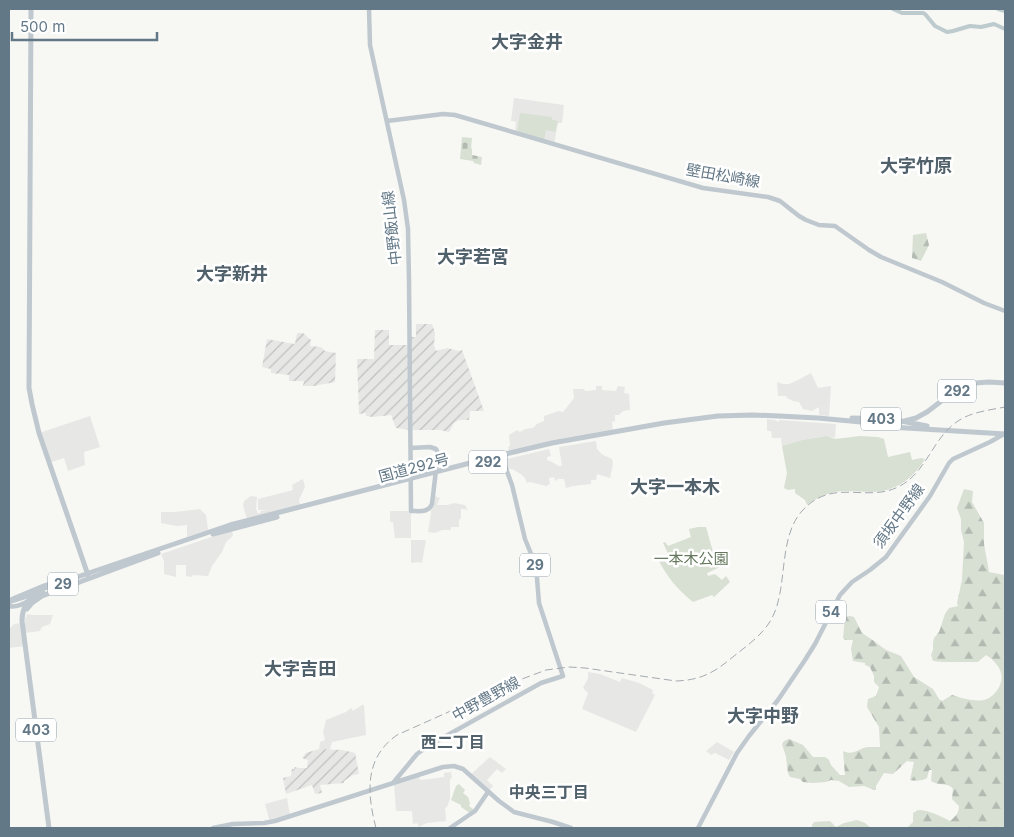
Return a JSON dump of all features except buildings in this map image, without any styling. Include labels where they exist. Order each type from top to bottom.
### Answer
[{"type":"highway","points":[[31,9],[29,388],[39,434],[89,575]]},
{"type":"highway","name":"国道292号","points":[[89,575],[230,525],[502,456],[559,444],[694,421],[740,418],[820,419],[894,424],[916,418],[948,396],[975,383],[1005,383]]},
{"type":"highway","name":"403","points":[[820,419],[883,426],[1005,434]]},
{"type":"highway","points":[[34,598],[42,589],[89,575]]},
{"type":"highway","points":[[34,598],[79,582],[89,575]]},
{"type":"highway","name":"403","points":[[34,598],[25,606],[22,616],[23,633],[49,828]]},
{"type":"main road","name":"中野飯山線","points":[[369,9],[370,45],[404,200],[408,228],[410,448],[411,474],[411,511],[426,511],[430,509],[432,504],[438,457],[436,449],[430,447],[410,448]]},
{"type":"main road","name":"壁田松崎線","points":[[387,122],[443,114],[455,115],[703,188],[775,199],[806,220],[820,225],[839,228],[881,257],[1005,311]]},
{"type":"main road","name":"須坂中野線","points":[[698,828],[737,753],[778,700],[805,660],[840,595],[852,582],[886,556],[930,496],[953,459],[1005,434]]},
{"type":"main road","name":"中野豊野線","points":[[213,828],[234,824],[275,821],[392,782],[417,754],[428,746],[541,683],[563,676],[539,603],[536,566],[525,539],[512,485],[502,456]]},
{"type":"main road","name":"29","points":[[9,601],[161,551]]},
{"type":"main road","name":"29","points":[[17,598],[35,588],[57,581],[64,581]]},
{"type":"main road","name":"29","points":[[9,606],[17,607],[45,593],[79,582]]},
{"type":"main road","points":[[392,782],[443,767],[454,766],[463,769],[514,812],[571,828]]},
{"type":"main road","points":[[450,828],[475,811],[488,792]]},
{"type":"shaded area","points":[[514,98],[564,105],[562,123],[558,123],[554,145],[515,133],[516,122],[511,121]]},
{"type":"shaded area","points":[[416,324],[432,324],[435,333],[434,345],[436,351],[447,348],[462,350],[484,411],[470,411],[469,420],[459,420],[454,423],[449,432],[396,428],[391,415],[373,417],[366,416],[366,413],[359,414],[357,359],[374,359],[375,330],[389,330],[389,345],[409,345],[410,337],[416,337]]},
{"type":"shaded area","points":[[297,333],[303,333],[311,340],[310,346],[321,347],[325,351],[336,353],[335,382],[303,386],[304,381],[289,381],[289,375],[271,373],[271,369],[262,367],[267,339],[295,344]]},
{"type":"shaded area","points":[[811,373],[818,388],[831,386],[829,416],[819,415],[819,407],[812,411],[803,409],[799,402],[793,401],[786,396],[778,396],[777,382],[789,384]]},
{"type":"shaded area","points":[[596,386],[602,386],[602,390],[616,391],[618,386],[625,387],[624,393],[629,394],[630,410],[615,415],[615,421],[612,422],[613,431],[509,452],[509,435],[517,430],[520,432],[533,428],[544,421],[544,416],[558,411],[563,412],[574,398],[573,389],[596,390]]},
{"type":"shaded area","points":[[90,416],[100,447],[84,452],[85,465],[68,471],[64,458],[49,463],[39,433]]},
{"type":"shaded area","points":[[767,419],[779,422],[779,420],[836,424],[835,438],[827,436],[802,440],[782,446],[781,438],[772,438],[771,431],[767,431]]},
{"type":"shaded area","points":[[596,441],[597,449],[603,455],[612,459],[613,464],[610,478],[597,474],[596,480],[591,480],[591,484],[566,488],[564,479],[555,481],[554,477],[549,478],[550,484],[546,486],[527,483],[522,475],[506,468],[503,460],[549,449],[551,456],[547,457],[547,460],[562,466],[559,447]]},
{"type":"shaded area","points":[[303,479],[305,487],[299,500],[300,505],[247,519],[243,505],[244,501],[251,496],[257,497],[256,510],[257,513],[260,513],[261,511],[268,510],[258,510],[258,499],[293,490],[292,485]]},
{"type":"shaded area","points":[[433,495],[440,498],[437,505],[454,503],[465,505],[468,511],[461,509],[459,527],[451,527],[451,530],[442,530],[435,533],[428,532]]},
{"type":"shaded area","points":[[200,509],[206,515],[208,530],[187,537],[187,525],[176,526],[161,523],[161,512]]},
{"type":"shaded area","points":[[390,511],[411,511],[411,538],[395,538],[393,522],[390,522]]},
{"type":"shaded area","points":[[232,530],[233,536],[226,542],[208,576],[186,576],[186,565],[176,565],[176,577],[164,574],[164,561],[161,554]]},
{"type":"shaded area","points":[[411,540],[426,540],[422,563],[411,563]]},
{"type":"shaded area","points":[[27,614],[53,615],[50,624],[42,627],[40,631],[25,633]]},
{"type":"shaded area","points":[[22,623],[25,646],[9,648],[9,629],[14,624]]},
{"type":"shaded area","points":[[588,672],[600,674],[620,682],[622,678],[653,690],[652,693],[655,695],[636,732],[582,709],[588,693],[583,688],[588,678]]},
{"type":"shaded area","points":[[364,705],[366,735],[332,742],[330,750],[319,749],[320,742],[325,740],[323,732],[326,720],[351,708],[353,711]]},
{"type":"shaded area","points":[[717,742],[734,752],[729,760],[715,753],[711,755],[706,751]]},
{"type":"shaded area","points":[[319,749],[342,750],[355,753],[359,774],[353,775],[344,783],[320,785],[322,793],[315,794],[312,785],[286,794],[283,778],[291,776],[292,769],[295,767],[307,768],[308,760],[302,758],[306,753]]},
{"type":"shaded area","points":[[490,757],[506,769],[502,773],[497,769],[487,780],[493,786],[488,792],[470,775]]},
{"type":"shaded area","points":[[451,772],[450,799],[445,808],[446,821],[427,823],[419,827],[417,823],[413,824],[412,811],[396,811],[394,783],[419,775],[420,780],[444,777],[444,773]]},
{"type":"shaded area","points":[[287,798],[290,815],[270,822],[265,804]]},
{"type":"green space","points":[[520,113],[552,117],[552,120],[558,121],[555,132],[546,130],[544,140],[517,132]]},
{"type":"green space","points":[[462,137],[472,138],[472,155],[482,157],[481,165],[473,161],[460,159]]},
{"type":"green space","points":[[926,233],[929,245],[921,261],[912,258],[913,235]]},
{"type":"green space","points":[[827,436],[835,439],[860,436],[878,437],[884,439],[888,457],[910,452],[912,460],[925,459],[915,473],[902,483],[888,490],[835,492],[820,497],[807,505],[805,500],[795,493],[795,489],[788,490],[784,488],[787,473],[782,446],[802,440]]},
{"type":"green space","points":[[964,489],[973,491],[972,502],[984,523],[984,544],[989,572],[1004,575],[1005,573],[1005,828],[907,828],[913,822],[913,813],[918,810],[930,812],[950,821],[957,813],[959,806],[952,799],[953,789],[931,781],[932,770],[929,770],[925,779],[910,780],[914,762],[907,761],[893,774],[884,773],[876,786],[876,790],[864,786],[849,787],[839,781],[831,780],[813,783],[803,782],[800,779],[790,777],[782,744],[789,739],[803,745],[813,757],[825,757],[829,760],[840,775],[845,775],[843,751],[853,752],[867,747],[880,747],[879,727],[867,707],[868,699],[876,696],[879,687],[874,682],[874,676],[870,667],[865,665],[865,663],[853,661],[851,649],[853,640],[845,640],[843,638],[845,617],[854,617],[862,633],[886,650],[901,656],[914,677],[933,689],[942,701],[952,695],[969,700],[983,700],[996,692],[1000,685],[1001,673],[991,658],[986,655],[978,662],[943,662],[933,661],[931,655],[934,638],[939,632],[945,614],[949,608],[958,606],[962,580],[964,542],[961,519],[957,508]]},
{"type":"green space","name":"一本木公園","points":[[706,527],[715,559],[720,567],[707,573],[708,576],[715,574],[722,580],[726,576],[730,582],[714,597],[712,595],[693,602],[673,582],[658,559],[663,558],[667,564],[671,560],[663,543],[665,542],[668,546],[691,537],[689,529]]},
{"type":"green space","points":[[459,784],[465,790],[463,793],[468,797],[469,806],[474,810],[470,813],[461,805],[451,800],[456,786]]},
{"type":"green space","points":[[857,820],[871,828],[812,828],[814,822],[830,821],[836,827]]},
{"type":"waterway","points":[[893,9],[902,13],[923,13],[935,26],[947,32],[970,26],[981,27],[994,24],[1005,29]]},
{"type":"waterway","points":[[998,9],[1005,11]]},
{"type":"railway","points":[[376,828],[370,790],[373,766],[386,744],[397,735],[546,670],[569,667],[585,668],[676,681],[701,677],[714,671],[756,638],[770,622],[778,604],[789,534],[794,522],[802,511],[825,495],[849,492],[873,493],[898,487],[916,473],[949,428],[958,421],[975,413],[1005,407]]},
{"type":"district","name":"大字金井","points":[[527,42]]},
{"type":"district","name":"大字竹原","points":[[916,166]]},
{"type":"district","name":"大字若宮","points":[[473,257]]},
{"type":"district","name":"大字新井","points":[[232,274]]},
{"type":"district","name":"大字一本木","points":[[675,487]]},
{"type":"district","name":"大字吉田","points":[[300,669]]},
{"type":"district","name":"大字中野","points":[[763,716]]},
{"type":"district","name":"西二丁目","points":[[453,742]]},
{"type":"district","name":"中央三丁目","points":[[549,792]]}]
